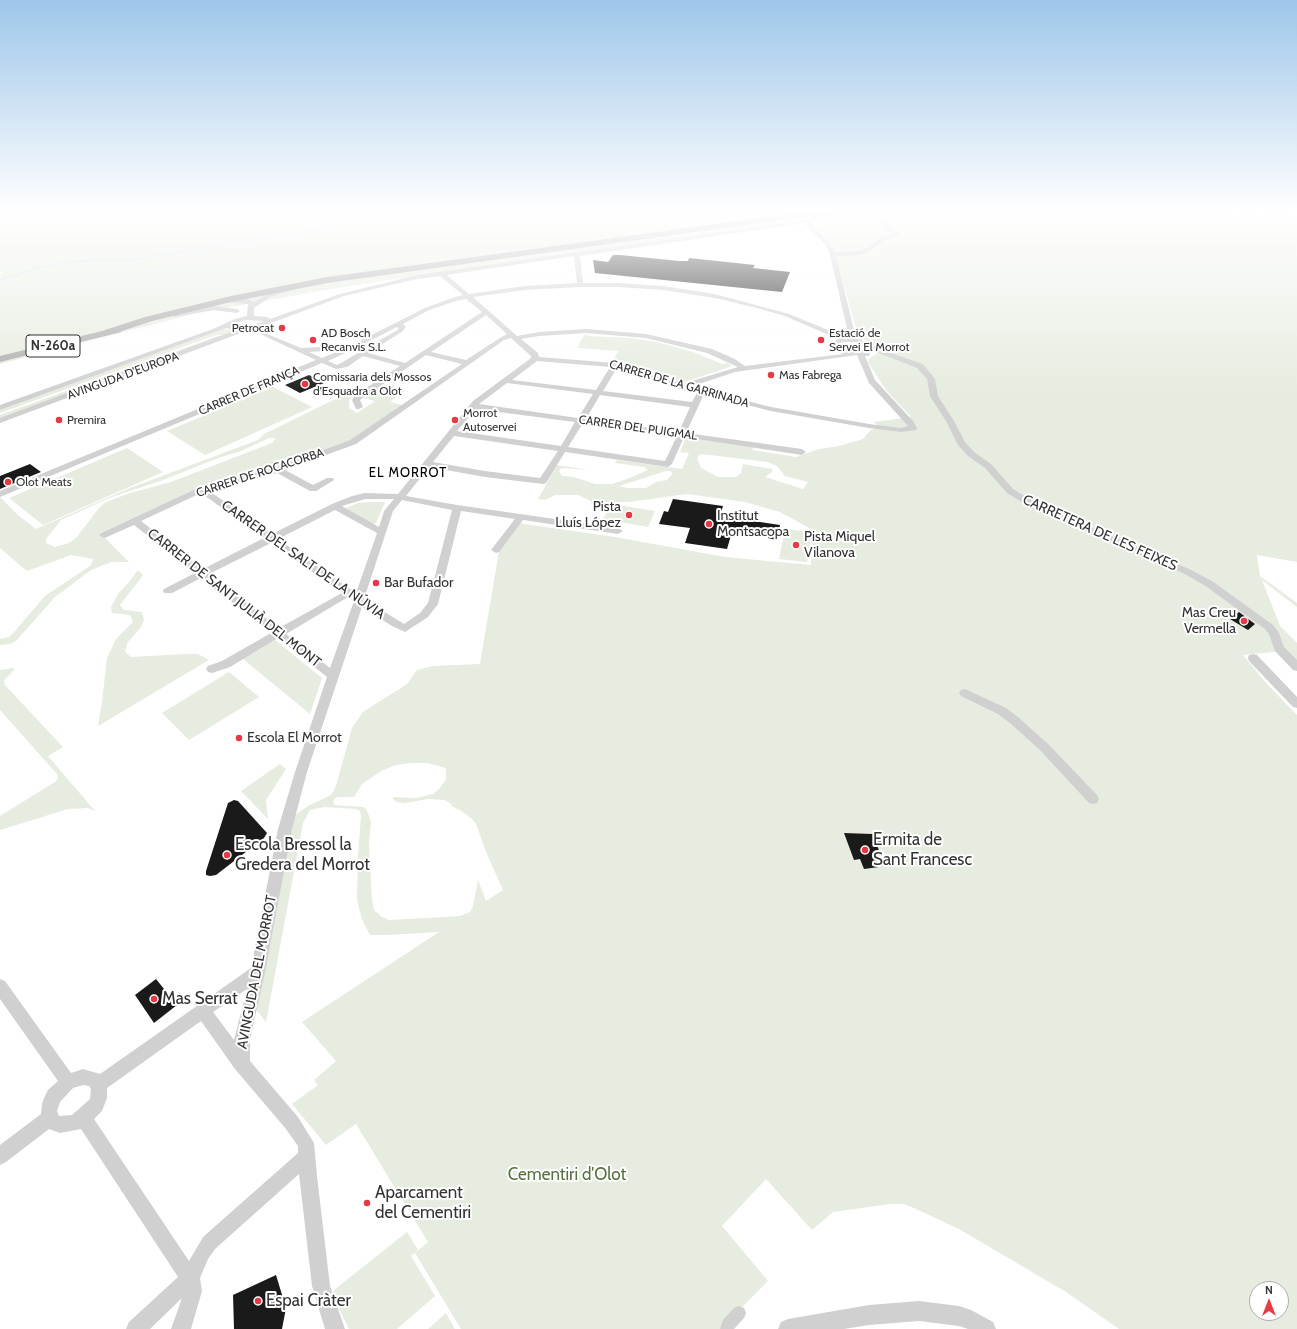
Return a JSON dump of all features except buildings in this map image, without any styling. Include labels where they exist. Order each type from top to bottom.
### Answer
[{"type":"main road","name":"N-260a","points":[[106,332],[237,297],[315,282],[380,273]]},
{"type":"main road","name":"N-260a","points":[[0,359],[237,300],[383,273]]},
{"type":"street","points":[[441,273],[485,313],[535,355],[535,359]]},
{"type":"street","points":[[237,300],[234,304],[238,317],[229,327],[247,329],[255,324],[278,318],[328,299],[362,289],[441,273]]},
{"type":"street","points":[[578,273],[580,285]]},
{"type":"street","points":[[837,273],[851,339],[837,346]]},
{"type":"street","points":[[156,318],[315,282]]},
{"type":"street","name":"CARRER DE FRANÇA","points":[[0,494],[321,361],[361,343],[427,309],[467,296],[515,289],[580,285],[642,286],[715,296],[776,311],[827,332],[865,343],[869,346]]},
{"type":"street","points":[[250,308],[268,296],[291,289]]},
{"type":"street","points":[[237,300],[248,301],[251,303],[250,308],[255,324],[298,350],[334,367],[340,367],[404,327],[396,324]]},
{"type":"street","points":[[175,315],[221,308],[236,312]]},
{"type":"street","points":[[359,407],[356,398],[485,313]]},
{"type":"street","name":"AVINGUDA D'EUROPA","points":[[0,408],[215,330],[233,321],[255,324]]},
{"type":"street","name":"AVINGUDA D'EUROPA","points":[[0,421],[247,329]]},
{"type":"street","name":"CARRER DE ROCACORBA","points":[[104,535],[202,490],[278,470],[357,440],[502,339],[538,334],[586,331],[646,336],[709,351],[740,365],[743,368]]},
{"type":"street","name":"CARRER DE FRANÇA","points":[[827,332],[834,338],[837,346]]},
{"type":"street","points":[[298,350],[332,350],[361,343]]},
{"type":"street","points":[[837,346],[847,353],[858,354]]},
{"type":"street","points":[[825,358],[836,354],[837,346]]},
{"type":"street","points":[[682,387],[726,372],[743,368],[858,354],[867,351],[869,346]]},
{"type":"street","name":"CARRETERA DE LES FEIXES","points":[[869,346],[887,355],[914,363],[924,370],[931,379],[934,396],[950,421],[961,443],[971,454],[988,466],[1010,491],[1038,508],[1186,571],[1208,584],[1268,627],[1274,633],[1279,648],[1297,667]]},
{"type":"street","points":[[425,352],[468,363]]},
{"type":"street","points":[[362,354],[406,365]]},
{"type":"street","name":"CARRER DE LA GARRINADA","points":[[535,359],[616,364],[682,387],[771,409],[869,426],[901,430],[913,428],[872,381],[858,354]]},
{"type":"street","name":"CARRETERA DE LES FEIXES","points":[[858,354],[887,355]]},
{"type":"street","name":"AVINGUDA DEL MORROT","points":[[242,1064],[242,1040],[258,972],[285,828],[300,772],[333,676],[354,596],[389,511],[453,434],[474,406],[535,359]]},
{"type":"street","points":[[428,464],[485,474],[543,481],[616,364]]},
{"type":"street","points":[[505,381],[695,405]]},
{"type":"street","points":[[453,434],[668,464],[701,392]]},
{"type":"street","name":"CARRER DEL PUIGMAL","points":[[474,406],[802,452]]},
{"type":"street","points":[[278,470],[313,489],[330,480]]},
{"type":"street","name":"CARRER DEL SALT DE LA NÚVIA","points":[[202,490],[354,596],[396,624],[405,628],[419,620],[433,604],[458,508]]},
{"type":"street","points":[[168,591],[270,537],[335,506],[355,498],[365,496],[400,497],[458,508],[618,531]]},
{"type":"street","points":[[335,506],[381,532]]},
{"type":"street","points":[[496,550],[521,517]]},
{"type":"street","name":"CARRER DE SANT JULIÀ DEL MONT","points":[[135,521],[333,676]]},
{"type":"street","points":[[212,668],[226,664],[278,634],[354,596]]},
{"type":"street","points":[[1253,658],[1297,704]]},
{"type":"street","points":[[965,693],[1002,710],[1044,746],[1093,799]]},
{"type":"street","points":[[98,1085],[258,972]]},
{"type":"street","points":[[0,986],[68,1082]]},
{"type":"street","name":"AVINGUDA DEL MORROT","points":[[203,1011],[242,1064],[306,1143],[306,1156],[321,1286],[335,1329]]},
{"type":"street","points":[[83,1077],[95,1080],[98,1085],[100,1091],[99,1098],[93,1109],[84,1118],[71,1124],[60,1125],[54,1123],[50,1118],[48,1111],[54,1096],[68,1082],[83,1077]]},
{"type":"street","points":[[0,1156],[50,1118]]},
{"type":"street","points":[[84,1118],[190,1278],[193,1291],[181,1329]]},
{"type":"street","points":[[136,1329],[190,1278],[202,1253],[209,1243],[306,1156]]},
{"type":"street","points":[[788,1329],[869,1315],[919,1311],[959,1316],[971,1320],[986,1329]]},
{"type":"street","points":[[727,1329],[728,1325],[739,1313]]},
{"type":"green space","points":[[1,273],[433,273],[319,291],[193,314],[0,364],[0,274]]},
{"type":"green space","name":"Cementiri d'Olot","points":[[841,273],[1297,273],[1297,562],[1257,555],[1260,576],[1297,603],[1297,607],[1262,580],[1280,626],[1297,643],[1297,666],[1283,651],[1243,655],[1268,685],[1297,715],[1297,1329],[1119,1329],[1066,1292],[959,1229],[916,1209],[904,1204],[890,1204],[833,1212],[812,1230],[766,1179],[722,1226],[768,1281],[720,1329],[461,1329],[415,1253],[428,1242],[356,1124],[326,1145],[292,1104],[318,1085],[314,1080],[336,1061],[302,1022],[439,932],[370,935],[362,919],[357,900],[360,811],[356,809],[324,807],[310,810],[303,823],[266,1022],[251,1003],[295,815],[308,806],[332,794],[336,786],[352,728],[363,712],[407,684],[417,670],[433,666],[480,664],[499,551],[518,523],[615,537],[725,557],[811,565],[813,530],[780,512],[745,502],[687,494],[629,502],[611,502],[598,508],[592,507],[591,501],[578,495],[555,495],[545,500],[538,499],[557,465],[589,470],[563,468],[560,469],[559,472],[562,476],[574,477],[595,484],[612,484],[648,470],[644,467],[615,463],[617,460],[682,469],[689,453],[680,452],[686,437],[754,446],[752,450],[796,457],[819,449],[839,446],[863,439],[871,430],[878,428],[874,422],[911,417],[886,390],[868,362],[869,359],[879,352],[871,343],[858,336]],"holes":[[[702,454],[768,462],[777,466],[785,476],[808,482],[803,489],[765,477],[772,472],[772,469],[743,464],[741,473],[736,477],[718,477],[701,468],[697,459],[699,455]],[[666,471],[671,471],[672,474],[667,480],[656,482],[646,488],[627,488],[619,486]],[[427,763],[446,768],[446,779],[440,788],[433,794],[417,798],[393,797],[394,800],[405,803],[428,799],[444,800],[472,819],[476,824],[503,890],[486,901],[478,880],[473,906],[470,912],[460,916],[389,920],[382,917],[374,910],[369,844],[371,822],[366,809],[363,807],[335,805],[333,802],[334,799],[338,797],[354,797],[362,784],[381,771],[396,765]]]},
{"type":"green space","points":[[225,328],[233,331],[226,335],[216,335],[0,413],[0,410]]},
{"type":"green space","points":[[585,334],[589,336],[631,338],[657,342],[693,352],[722,364],[728,363],[732,366],[678,383],[675,382],[677,380],[676,379],[647,368],[642,369],[613,361],[618,351],[578,348]]},
{"type":"green space","points":[[218,336],[224,336],[0,419],[0,415]]},
{"type":"green space","points":[[384,384],[404,389],[402,390],[405,391],[390,402],[402,405],[350,440],[279,467],[201,488],[100,533],[129,562],[111,562],[91,570],[55,597],[16,641],[10,644],[0,645],[0,639],[9,637],[45,596],[90,566],[94,559],[71,555],[27,571],[0,548],[0,497],[19,516],[36,529],[130,488],[258,440],[264,434],[348,393],[351,398],[349,408],[357,413],[375,401],[363,398]],"holes":[[[269,438],[276,438],[272,443],[171,482],[130,493],[106,502],[99,508],[76,538],[69,543],[55,547],[46,543],[46,539],[61,520],[112,497],[241,451]]]},
{"type":"green space","points":[[273,387],[312,407],[205,455],[167,431]]},
{"type":"green space","points":[[127,448],[163,472],[43,525],[9,498]]},
{"type":"green space","points":[[385,502],[376,523],[372,524],[346,508],[358,503]]},
{"type":"green space","name":"Pista Lluís López","points":[[612,504],[655,511],[648,527],[603,519]]},
{"type":"green space","name":"Pista Miquel Vilanova","points":[[785,529],[812,532],[807,562],[779,559]]},
{"type":"green space","points":[[138,570],[143,575],[120,605],[124,610],[142,612],[144,620],[141,627],[127,643],[125,652],[131,657],[198,654],[209,660],[98,726],[107,658],[116,639],[133,622],[130,615],[112,613],[111,607],[118,594]]},
{"type":"green space","points":[[275,640],[322,678],[310,714],[243,659]]},
{"type":"green space","points":[[15,669],[4,680],[5,685],[63,747],[48,756],[95,811],[88,808],[68,809],[0,830],[0,816],[55,782],[58,778],[57,774],[0,710],[0,670]]},
{"type":"green space","points":[[229,672],[259,697],[189,740],[162,713]]},
{"type":"green space","points":[[280,764],[286,769],[266,800],[268,819],[241,791]]},
{"type":"green space","points":[[407,1232],[418,1250],[411,1256],[435,1296],[397,1329],[349,1329],[332,1295],[334,1290]]},
{"type":"green space","points":[[446,1313],[455,1329],[428,1329]]},
{"type":"waterway","points":[[0,280],[23,273]]},
{"type":"place","name":"Petrocat","points":[[282,328]]},
{"type":"place","name":"AD Bosch Recanvis S.L.","points":[[313,340]]},
{"type":"place","name":"Estació de Servei El Morrot","points":[[821,340]]},
{"type":"place","name":"Mas Fabrega","points":[[771,375]]},
{"type":"place","name":"Comissaria dels Mossos d'Esquadra a Olot","points":[[305,384]]},
{"type":"place","name":"Premira","points":[[59,420]]},
{"type":"place","name":"Morrot Autoservei","points":[[455,420]]},
{"type":"place","name":"Olot Meats","points":[[8,482]]},
{"type":"place","name":"Pista Lluís López","points":[[629,515]]},
{"type":"place","name":"Institut Montsacopa","points":[[709,524]]},
{"type":"place","name":"Pista Miquel Vilanova","points":[[796,545]]},
{"type":"place","name":"Bar Bufador","points":[[376,583]]},
{"type":"place","name":"Mas Creu Vermella","points":[[1244,621]]},
{"type":"place","name":"Escola El Morrot","points":[[239,738]]},
{"type":"place","name":"Ermita de Sant Francesc","points":[[865,850]]},
{"type":"place","name":"Escola Bressol la Gredera del Morrot","points":[[227,855]]},
{"type":"place","name":"Mas Serrat","points":[[154,999]]},
{"type":"place","name":"Aparcament del Cementiri","points":[[367,1203]]},
{"type":"place","name":"Espai Cràter","points":[[258,1301]]},
{"type":"district","name":"EL MORROT","points":[[408,473]]}]
